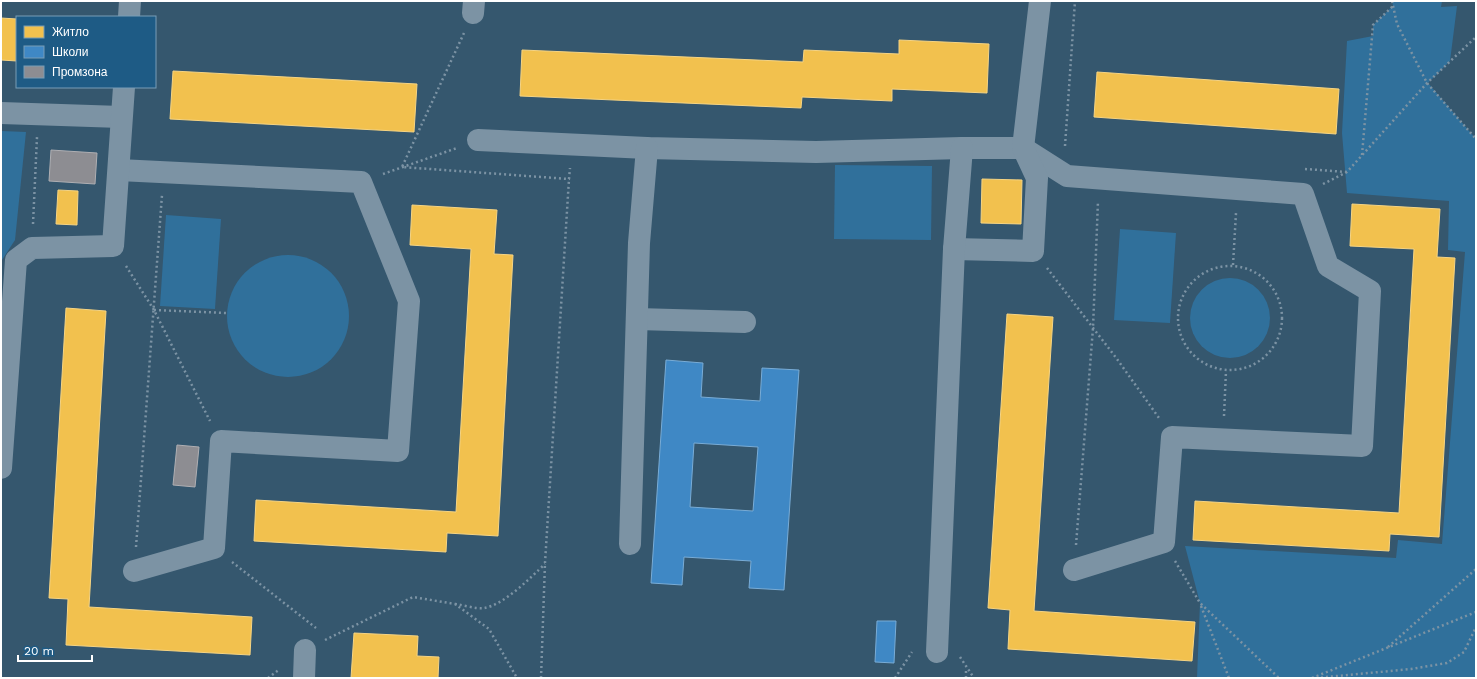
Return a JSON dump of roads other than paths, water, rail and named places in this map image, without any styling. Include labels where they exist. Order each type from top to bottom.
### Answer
[{"type":"lane","points":[[129,16],[130,1]]},
{"type":"lane","points":[[954,249],[1033,251],[1037,178],[1023,148],[1040,1]]},
{"type":"lane","points":[[1,468],[16,260],[32,248],[113,246],[124,88]]},
{"type":"lane","points":[[1,113],[121,117]]},
{"type":"lane","points":[[478,140],[647,148],[816,152],[1023,148],[1067,176],[1303,194],[1328,266],[1370,291],[1362,446],[1172,437],[1164,542],[1074,570]]},
{"type":"lane","points":[[630,544],[639,243],[647,148]]},
{"type":"lane","points":[[937,652],[954,249],[962,148]]},
{"type":"lane","points":[[119,170],[360,182],[409,301],[398,451],[221,441],[214,548],[134,571]]},
{"type":"lane","points":[[637,319],[745,322]]},
{"type":"lane","points":[[304,678],[305,650]]}]
